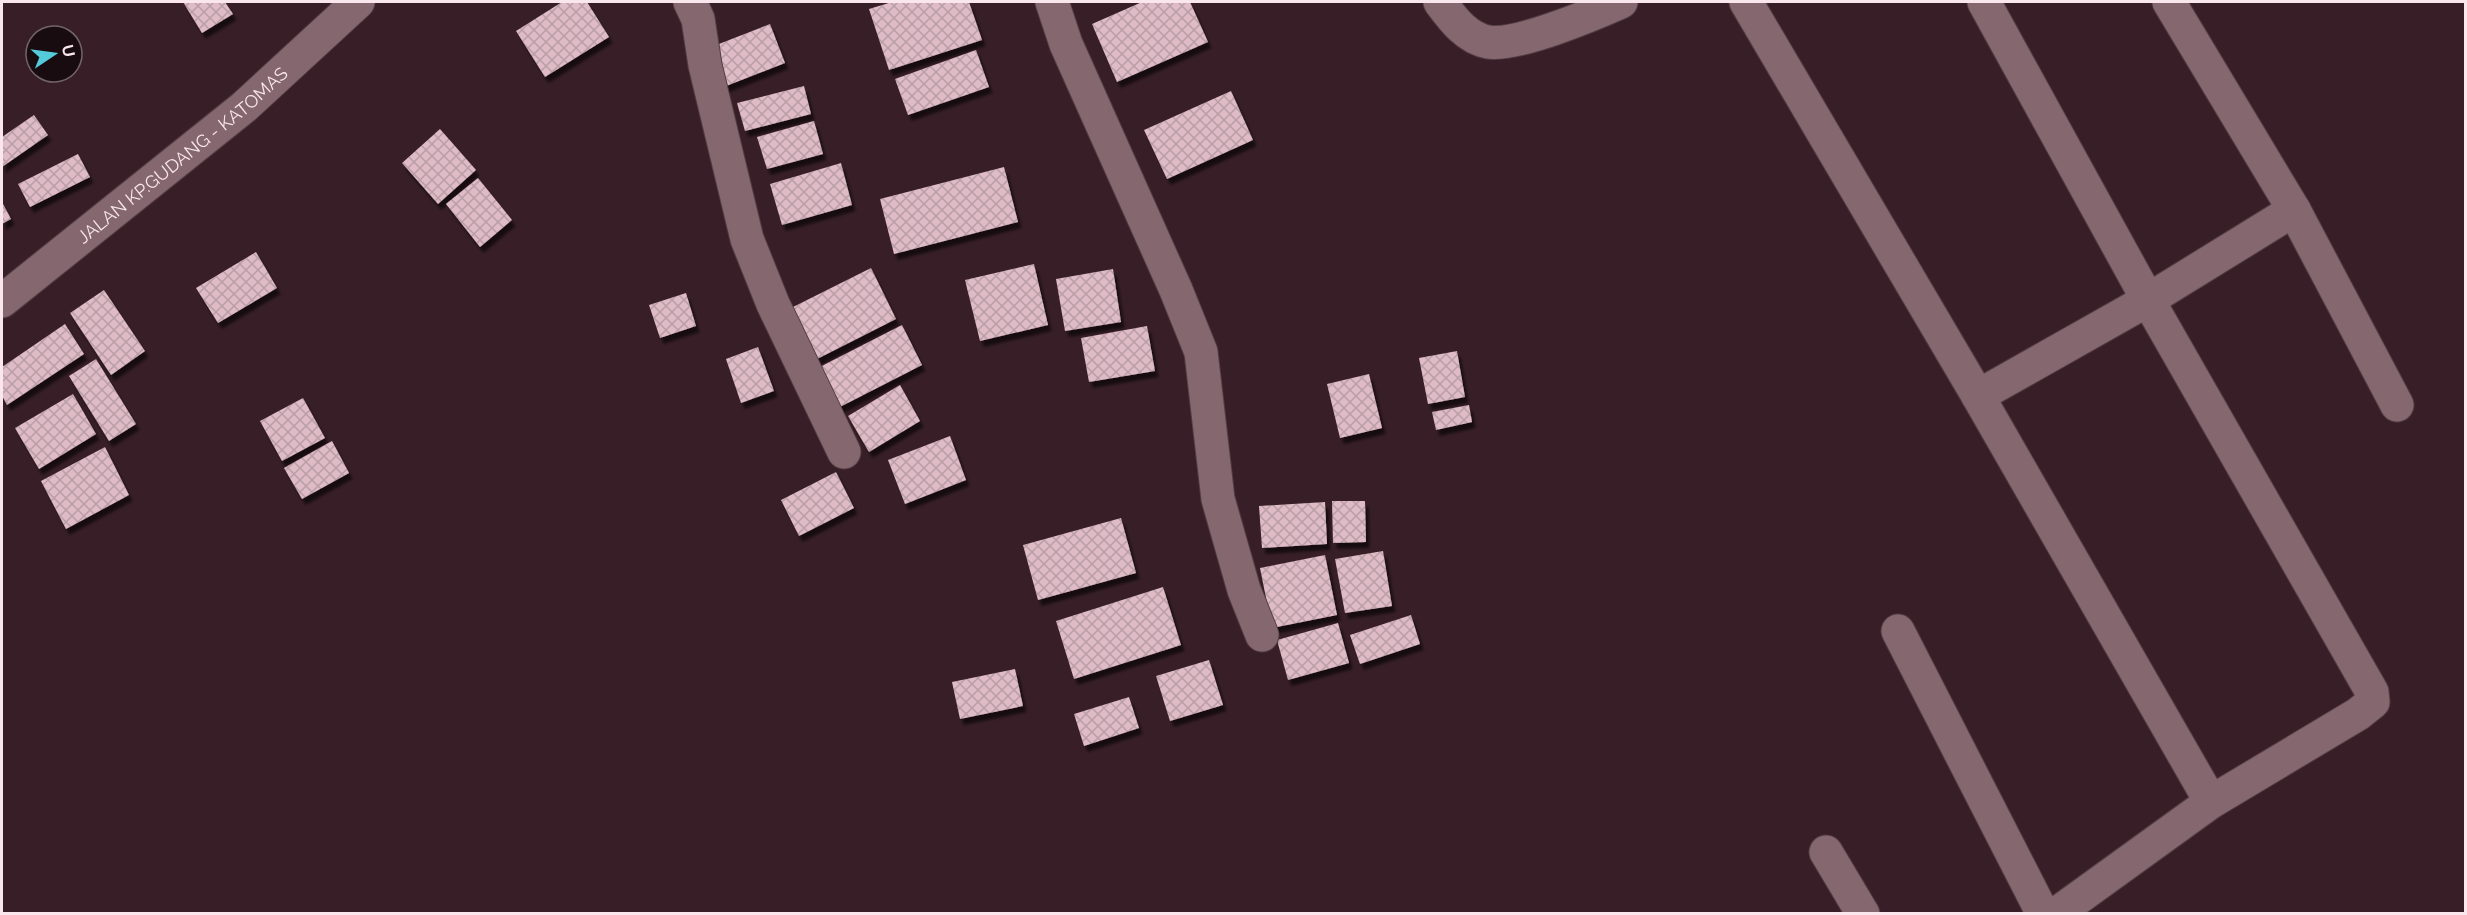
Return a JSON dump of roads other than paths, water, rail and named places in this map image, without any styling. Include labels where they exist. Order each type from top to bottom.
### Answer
[{"type":"street","name":"JALAN KP.GUDANG - KATOMAS","points":[[2,301],[244,107],[358,2]]},
{"type":"street","points":[[690,2],[698,20],[705,65],[747,239],[773,304],[844,452]]},
{"type":"street","points":[[1052,2],[1066,44],[1176,290],[1201,352],[1218,499],[1244,590],[1262,635]]},
{"type":"street","points":[[1440,2],[1460,28],[1488,42],[1525,38],[1620,2]]},
{"type":"street","points":[[1746,2],[1978,396],[2211,802]]},
{"type":"street","points":[[1984,2],[2148,300],[2372,692],[2373,702],[2366,709],[2211,802],[2056,914]]},
{"type":"street","points":[[2169,2],[2294,210],[2397,405]]},
{"type":"street","points":[[1978,396],[2148,300],[2294,210]]},
{"type":"street","points":[[1898,631],[2043,914]]},
{"type":"street","points":[[1826,852],[1863,914]]}]
